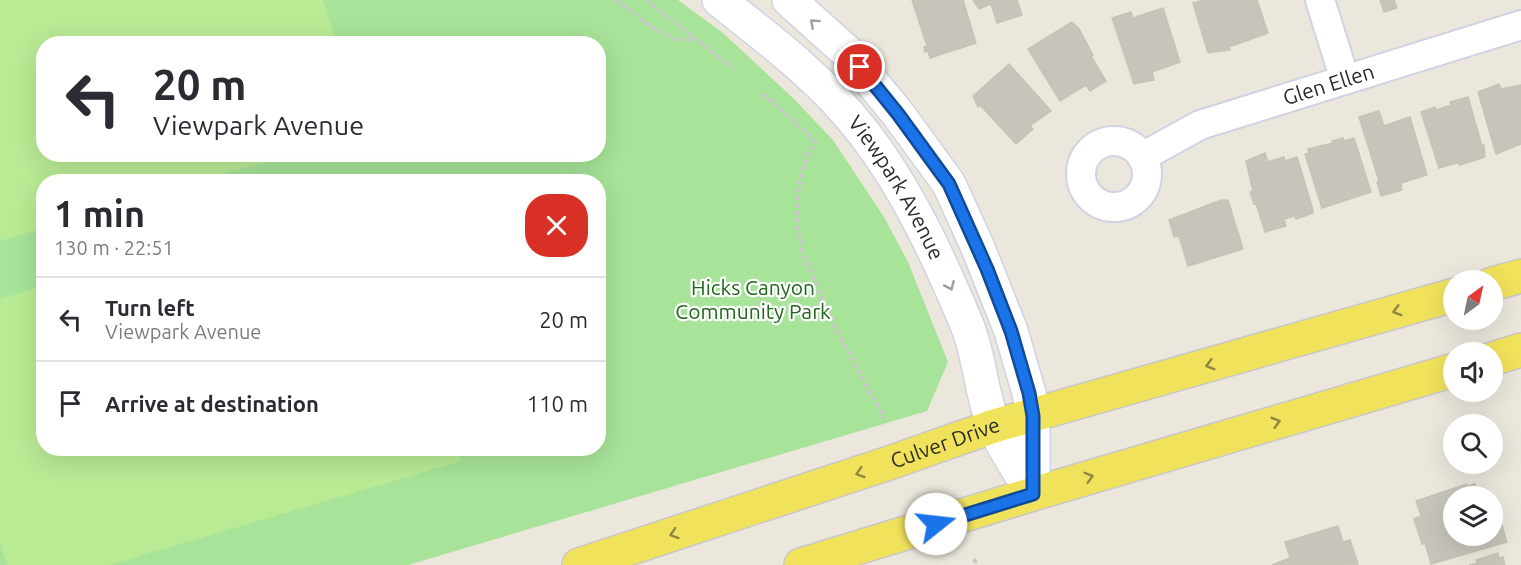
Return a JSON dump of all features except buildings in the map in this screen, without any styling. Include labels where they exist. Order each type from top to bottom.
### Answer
[{"type":"main road","points":[[1503,281],[1521,276]]},
{"type":"main road","name":"Culver Drive","points":[[579,565],[994,426],[1443,298]]},
{"type":"main road","points":[[1503,356],[1521,350]]},
{"type":"main road","points":[[801,565],[1443,373]]},
{"type":"street","name":"Viewpark Avenue","points":[[719,0],[779,47],[817,82],[862,131],[893,174],[932,247],[968,328],[994,426],[1033,494]]},
{"type":"street","name":"Viewpark Avenue","points":[[789,0],[846,52],[898,114],[949,184],[978,248],[1011,331],[1029,393],[1033,416],[1033,494]]},
{"type":"street","points":[[1320,0],[1345,80]]},
{"type":"street","name":"Glen Ellen","points":[[1142,157],[1200,125],[1521,25]]},
{"type":"path","points":[[616,0],[653,27],[675,39],[697,39]]},
{"type":"path","points":[[646,0],[736,70]]},
{"type":"path","points":[[763,94],[815,142],[802,168],[798,192],[797,218],[802,250],[833,325],[885,419]]},
{"type":"path","points":[[974,559],[977,565]]},
{"type":"green space","name":"Hicks Canyon Community Park","points":[[0,0],[678,0],[723,33],[793,98],[833,140],[884,217],[908,262],[948,362],[927,411],[408,565],[0,565]]},
{"type":"green space","points":[[0,0],[323,0],[334,36],[36,36],[36,162],[266,162],[224,174],[36,174],[36,230],[0,241]]},
{"type":"green space","points":[[36,288],[36,456],[459,456],[461,461],[110,565],[7,565],[0,543],[0,299]]},
{"type":"route","points":[[860,67],[919,140],[949,184],[978,248],[1011,331],[1029,393],[1033,416],[1033,494],[936,524]]}]
